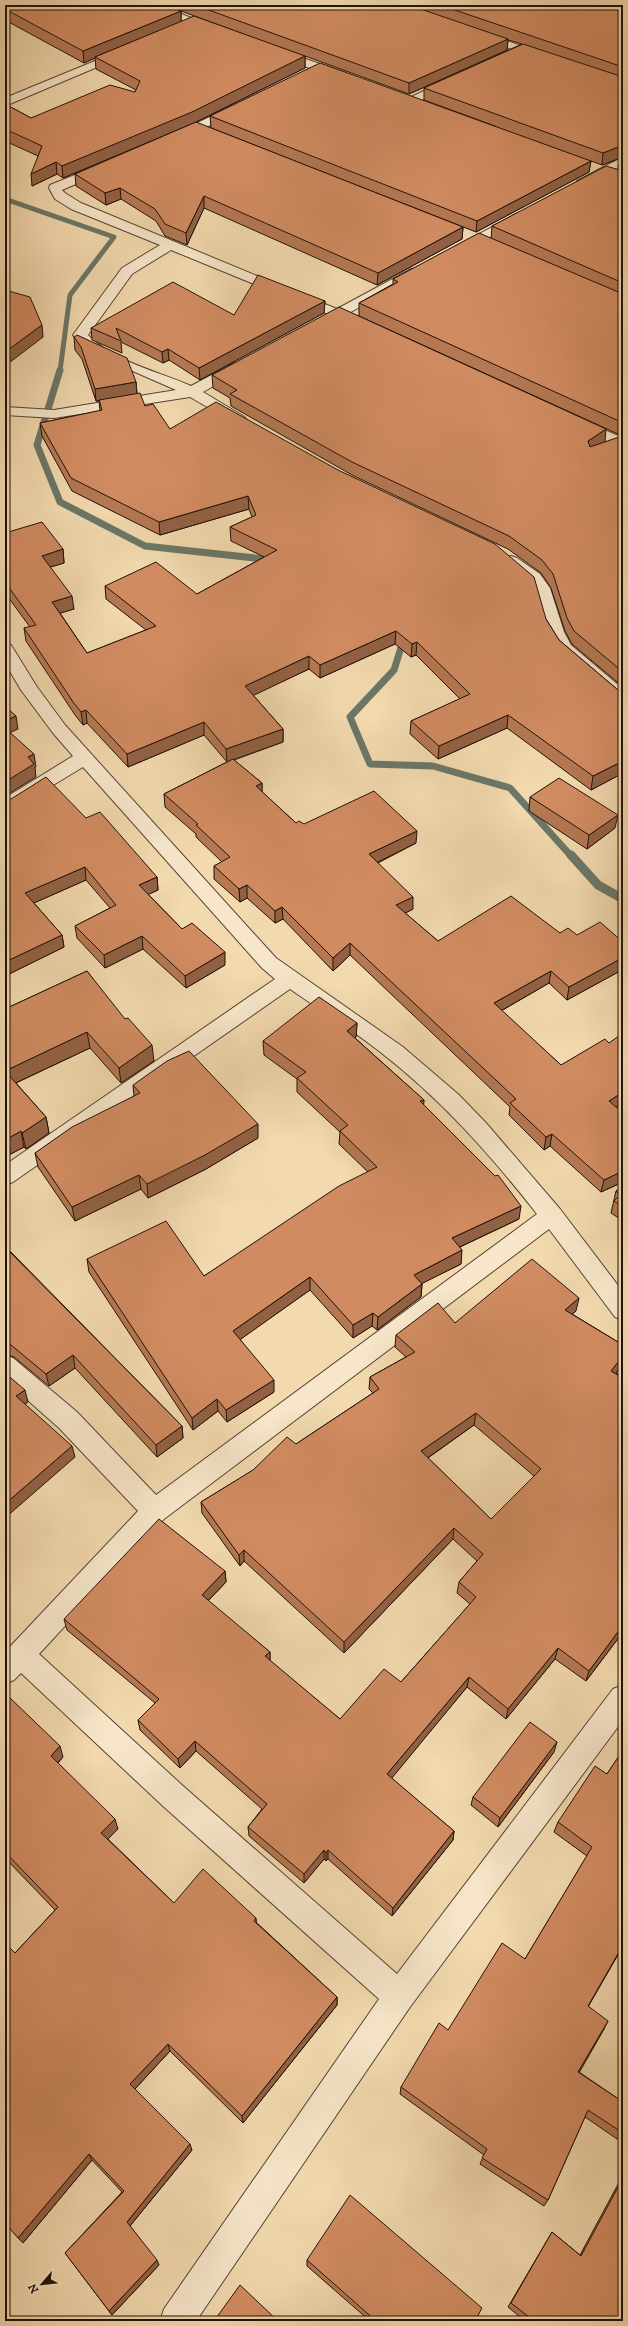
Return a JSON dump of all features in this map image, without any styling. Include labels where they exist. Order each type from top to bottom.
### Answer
[{"type":"street","points":[[150,5],[223,33]]},
{"type":"street","points":[[180,28],[194,22]]},
{"type":"street","points":[[464,30],[559,62]]},
{"type":"street","points":[[5,102],[136,47]]},
{"type":"street","points":[[267,49],[354,80]]},
{"type":"street","points":[[504,58],[523,49]]},
{"type":"street","points":[[304,75],[318,68]]},
{"type":"street","points":[[410,100],[464,76]]},
{"type":"street","points":[[396,95],[425,105]]},
{"type":"street","points":[[168,140],[246,103]]},
{"type":"street","points":[[196,128],[211,134]]},
{"type":"street","points":[[574,186],[623,161]]},
{"type":"street","points":[[112,164],[55,188],[60,196],[76,206],[339,313],[374,329]]},
{"type":"street","points":[[588,166],[616,177]]},
{"type":"street","points":[[443,257],[526,212]]},
{"type":"street","points":[[463,233],[492,245]]},
{"type":"street","points":[[170,245],[127,271],[80,334],[85,344],[104,354],[191,392],[251,426]]},
{"type":"street","points":[[318,324],[429,265]]},
{"type":"street","points":[[7,412],[54,414],[191,392],[254,358]]},
{"type":"street","points":[[566,418],[623,444]]},
{"type":"street","points":[[501,553],[534,578],[542,588],[555,632],[564,648],[623,698]]},
{"type":"street","points":[[5,649],[30,690],[59,728],[268,964],[288,980],[349,1018],[422,1074],[457,1105],[500,1150],[552,1215],[623,1309]]},
{"type":"street","points":[[5,806],[85,757]]},
{"type":"street","points":[[5,1176],[288,980]]},
{"type":"street","points":[[399,1996],[173,1796],[13,1663],[155,1511],[412,1321],[552,1215]]},
{"type":"street","points":[[5,1365],[68,1420],[155,1511]]},
{"type":"street","points":[[176,2321],[399,1996],[623,1698]]},
{"type":"building","points":[[5,5],[167,5],[181,11],[83,51],[5,9]]},
{"type":"building","points":[[195,5],[409,5],[508,39],[409,83]]},
{"type":"building","points":[[440,5],[623,5],[623,67]]},
{"type":"building","points":[[194,16],[305,56],[192,112],[62,166],[56,162],[31,174],[42,146],[5,129],[5,104],[31,118],[110,85],[135,92],[140,81],[95,57]]},
{"type":"building","points":[[523,44],[623,77],[623,145],[603,153],[424,88]]},
{"type":"building","points":[[320,63],[591,161],[477,221],[210,116]]},
{"type":"building","points":[[196,122],[463,227],[378,273],[204,196],[186,233],[165,224],[155,209],[120,188],[105,193],[75,174]]},
{"type":"building","points":[[606,166],[623,171],[623,283],[492,226]]},
{"type":"building","points":[[479,233],[623,294],[623,419],[619,421],[359,303],[398,282],[393,279]]},
{"type":"building","points":[[258,275],[325,301],[199,368],[168,349],[162,352],[116,328],[121,341],[91,328],[173,282],[234,315]]},
{"type":"building","points":[[5,290],[30,297],[42,325],[5,352]]},
{"type":"building","points":[[339,307],[606,429],[588,441],[590,447],[622,436],[623,437],[623,672],[574,631],[567,618],[553,574],[542,560],[509,536],[352,462],[230,394],[237,390],[212,375]]},
{"type":"building","points":[[77,335],[127,358],[136,382],[95,389],[81,347],[74,337]]},
{"type":"building","points":[[140,393],[145,406],[153,404],[170,429],[216,402],[338,470],[495,544],[534,577],[546,619],[559,640],[618,690],[623,691],[623,761],[593,776],[508,715],[439,746],[411,721],[470,694],[417,642],[412,644],[396,631],[320,665],[309,656],[245,686],[283,729],[226,749],[204,722],[127,754],[86,710],[81,712],[24,628],[36,625],[5,582],[5,533],[42,522],[63,549],[42,556],[72,596],[52,602],[87,653],[156,626],[105,586],[156,562],[197,594],[277,550],[230,527],[256,515],[248,496],[159,522],[71,478],[40,423],[102,410],[99,400]]},
{"type":"building","points":[[5,706],[16,716],[5,721]]},
{"type":"building","points":[[5,728],[34,754],[28,757],[34,764],[5,782]]},
{"type":"building","points":[[233,759],[262,783],[256,786],[296,823],[299,821],[304,824],[374,791],[417,831],[369,854],[413,897],[396,905],[438,941],[511,896],[560,933],[568,928],[577,935],[600,922],[623,942],[623,959],[622,958],[569,987],[551,971],[494,1003],[561,1065],[605,1039],[609,1043],[623,1033],[623,1092],[609,1101],[623,1113],[623,1171],[604,1180],[552,1134],[546,1137],[510,1103],[516,1099],[350,943],[333,958],[282,907],[275,911],[247,885],[239,889],[214,866],[230,857],[196,825],[198,824],[164,794]]},
{"type":"building","points":[[46,777],[86,818],[100,812],[157,877],[139,885],[182,929],[192,923],[225,952],[185,976],[142,936],[104,955],[75,926],[116,905],[85,867],[25,893],[62,935],[5,962],[5,800],[11,799]]},
{"type":"building","points":[[559,778],[618,815],[589,835],[530,797]]},
{"type":"building","points":[[87,971],[125,1019],[128,1018],[152,1045],[119,1068],[87,1032],[5,1071],[5,1009]]},
{"type":"building","points":[[319,997],[357,1023],[347,1031],[424,1100],[420,1101],[495,1176],[498,1175],[521,1206],[452,1238],[462,1250],[414,1275],[422,1284],[378,1317],[373,1313],[353,1325],[310,1277],[233,1331],[274,1380],[226,1410],[217,1399],[192,1418],[87,1259],[166,1221],[204,1276],[339,1186],[377,1167],[340,1131],[348,1125],[297,1078],[306,1072],[263,1041]]},
{"type":"building","points":[[189,1051],[258,1124],[205,1155],[147,1184],[139,1175],[72,1207],[35,1153],[72,1127],[140,1093],[133,1085],[167,1061]]},
{"type":"building","points":[[5,1071],[46,1117],[22,1133],[21,1131],[5,1140]]},
{"type":"building","points":[[623,1185],[623,1207],[614,1201],[620,1195],[616,1191]]},
{"type":"building","points":[[5,1247],[182,1426],[156,1445],[73,1355],[46,1374],[11,1345],[5,1343],[5,1329],[9,1326],[5,1322]]},
{"type":"building","points":[[532,1259],[579,1298],[565,1310],[623,1345],[623,1356],[611,1371],[623,1378],[623,1625],[589,1671],[558,1648],[508,1709],[469,1677],[387,1774],[454,1831],[393,1908],[328,1850],[326,1853],[324,1850],[304,1874],[248,1827],[267,1804],[195,1741],[178,1759],[138,1720],[159,1699],[64,1619],[159,1519],[225,1571],[202,1595],[270,1652],[265,1656],[340,1719],[384,1669],[401,1682],[476,1597],[459,1582],[483,1554],[454,1528],[344,1642],[244,1550],[239,1555],[201,1502],[253,1470],[287,1437],[296,1444],[379,1389],[370,1377],[415,1352],[396,1335],[438,1303],[455,1323]],"holes":[[[476,1413],[541,1469],[491,1519],[421,1451]]]},
{"type":"building","points":[[5,1373],[25,1390],[16,1396],[72,1446],[5,1504]]},
{"type":"building","points":[[8,1696],[60,1746],[51,1756],[115,1819],[101,1833],[174,1903],[203,1869],[256,1918],[254,1921],[337,1997],[242,2116],[168,2044],[130,2084],[190,2144],[127,2222],[157,2260],[109,2311],[65,2253],[124,2191],[89,2154],[18,2238],[5,2223],[5,1943],[15,1953],[58,1907],[5,1852],[5,1699]]},
{"type":"building","points":[[530,1722],[557,1742],[500,1818],[473,1797]]},
{"type":"building","points":[[623,1750],[623,1945],[588,2006],[608,2021],[578,2072],[623,2102],[623,2133],[588,2110],[548,2200],[482,2158],[487,2149],[401,2087],[439,2023],[448,2030],[502,1943],[525,1959],[592,1847],[558,1822],[595,1766],[607,1774]]},
{"type":"building","points":[[623,2178],[623,2321],[534,2321],[511,2303],[552,2232],[581,2256]]},
{"type":"building","points":[[350,2195],[482,2308],[475,2321],[376,2321],[307,2260]]},
{"type":"building","points":[[240,2285],[278,2321],[214,2321]]},
{"type":"waterway","points":[[5,199],[114,237],[70,295],[60,371]]},
{"type":"waterway","points":[[60,370],[37,445],[60,502],[145,546],[273,560]]},
{"type":"waterway","points":[[404,638],[394,670],[350,717],[370,764],[433,766],[510,788],[571,856]]},
{"type":"waterway","points":[[571,855],[598,885],[623,899]]}]
